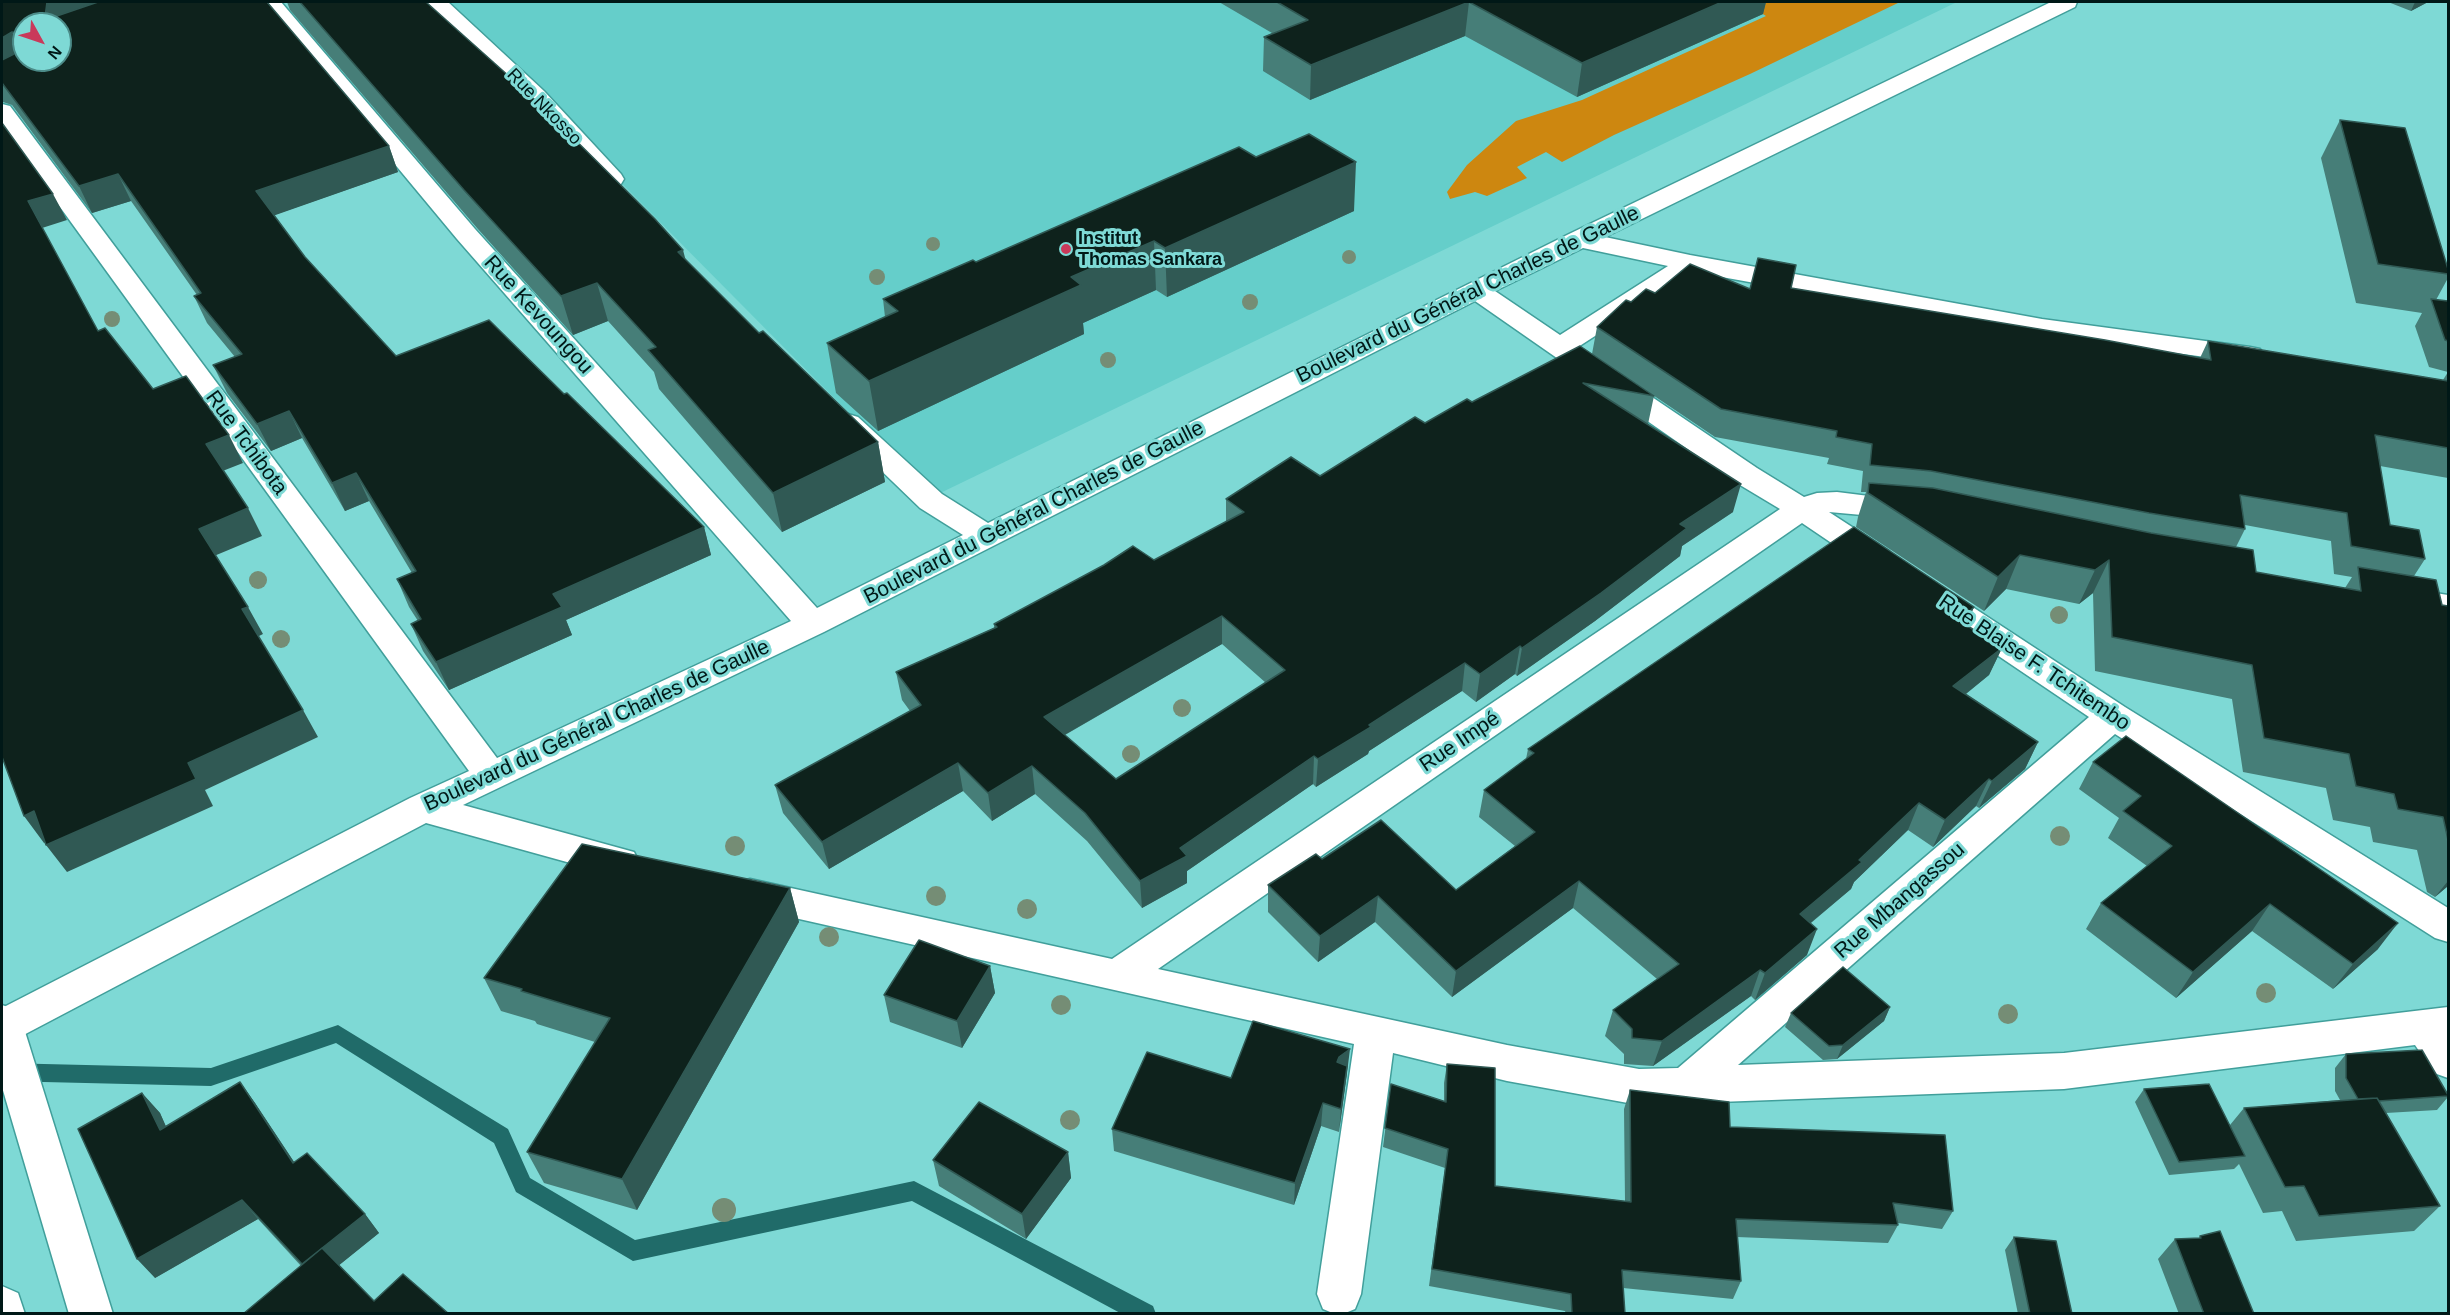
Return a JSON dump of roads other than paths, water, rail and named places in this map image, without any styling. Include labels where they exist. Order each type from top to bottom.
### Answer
[{"type":"street","name":"Rue Kevoungou","points":[[270,2],[466,234],[813,624]]},
{"type":"street","name":"Rue Nkosso","points":[[436,2],[536,96],[629,199]]},
{"type":"street","name":"Boulevard du Général Charles de Gaulle","points":[[2,1025],[423,808],[813,624],[1578,239],[2067,2]]},
{"type":"street","name":"Rue Tchibota","points":[[2,111],[491,775]]},
{"type":"street","points":[[1578,239],[1690,263],[2042,327],[2274,358]]},
{"type":"street","points":[[1560,347],[1690,263]]},
{"type":"street","name":"Rue Blaise F. Tchitembo","points":[[1476,290],[1746,475],[1802,508],[2113,716],[2448,927]]},
{"type":"street","points":[[830,406],[931,501],[987,536]]},
{"type":"street","points":[[1802,508],[1817,503],[1836,502],[1932,513]]},
{"type":"street","name":"Rue Impé","points":[[1117,976],[1802,508]]},
{"type":"street","points":[[2367,593],[2448,606]]},
{"type":"street","name":"Rue Mbangassou","points":[[1687,1085],[2113,716]]},
{"type":"street","points":[[423,808],[658,872]]},
{"type":"street","points":[[715,886],[1376,1032],[1507,1064],[1639,1087],[2064,1071],[2437,1026],[2448,1061]]},
{"type":"street","points":[[2,1025],[91,1314]]},
{"type":"street","points":[[1339,1294],[1376,1032]]},
{"type":"street","points":[[2,1308],[3,1314]]},
{"type":"waterway","points":[[2,1072],[211,1077],[338,1034],[501,1136],[523,1185],[633,1251],[914,1191],[1145,1314]]},
{"type":"place","name":"Institut Thomas Sankara","points":[[1066,249]]}]
